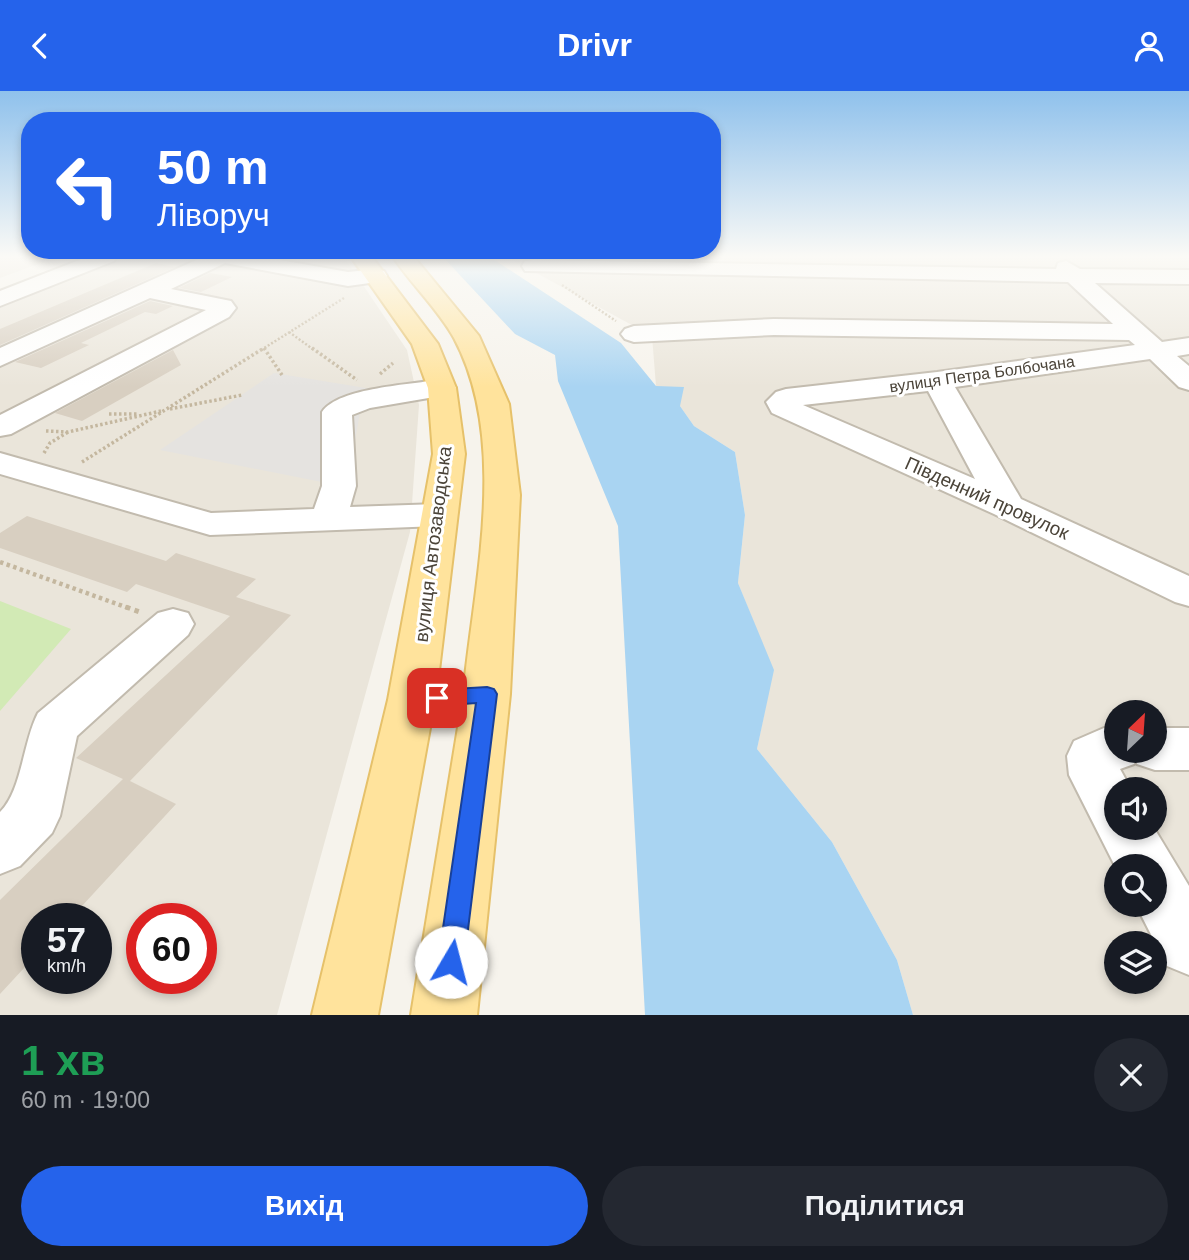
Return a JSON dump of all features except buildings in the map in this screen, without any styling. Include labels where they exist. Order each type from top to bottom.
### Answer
[{"type":"main road","name":"вулиця Автозаводська","points":[[345,1015],[412,700],[449,454],[442,389],[425,344],[392,300]]},
{"type":"main road","points":[[413,300],[466,336],[494,404],[502,495],[487,694],[444,1015]]},
{"type":"main road","points":[[412,700],[487,694]]},
{"type":"street","points":[[0,358],[127,300]]},
{"type":"street","points":[[0,427],[224,309],[223,306],[193,300]]},
{"type":"street","points":[[1101,300],[1189,381]]},
{"type":"street","points":[[634,334],[774,327],[1136,332]]},
{"type":"street","name":"вулиця Петра Болбочана","points":[[783,407],[781,402],[786,398],[937,381],[1189,346]]},
{"type":"street","points":[[937,381],[1007,506]]},
{"type":"street","points":[[329,518],[339,486],[337,412],[340,408],[362,401],[442,389]]},
{"type":"street","name":"Південний провулок","points":[[783,407],[1007,506],[1189,591]]},
{"type":"street","points":[[0,463],[210,524],[438,515]]},
{"type":"street","points":[[0,848],[33,816],[55,727],[173,624]]},
{"type":"street","points":[[1104,749],[1092,756],[1095,775],[1104,792]]},
{"type":"street","points":[[1167,749],[1189,749]]},
{"type":"street","points":[[1167,905],[1189,944]]},
{"type":"path","points":[[55,480],[289,333],[333,300]]},
{"type":"path","points":[[584,300],[634,334]]},
{"type":"path","points":[[289,333],[368,387]]},
{"type":"path","points":[[264,348],[282,375]]},
{"type":"path","points":[[376,378],[393,363]]},
{"type":"path","points":[[41,430],[68,432],[242,395]]},
{"type":"path","points":[[108,414],[149,414]]},
{"type":"path","points":[[0,562],[173,624]]},
{"type":"shaded area","points":[[19,300],[373,300],[407,350],[419,405],[410,532],[277,1015],[0,1015],[0,308]]},
{"type":"shaded area","points":[[586,300],[1189,300],[1189,1015],[913,1015],[897,960],[832,842],[757,749],[773,670],[738,583],[745,515],[735,452],[694,426],[680,406],[656,386],[652,336]]},
{"type":"shaded area","points":[[274,373],[372,389],[362,401],[347,487],[160,450]]},
{"type":"green space","points":[[0,601],[71,629],[0,711]]},
{"type":"water","points":[[483,300],[556,300],[621,343],[656,386],[684,387],[680,406],[694,426],[735,452],[745,515],[738,583],[774,670],[757,749],[832,842],[897,960],[913,1015],[645,1015],[618,526],[558,381],[555,355],[515,334]]},
{"type":"route","points":[[437,698],[487,694],[451,962]]}]
